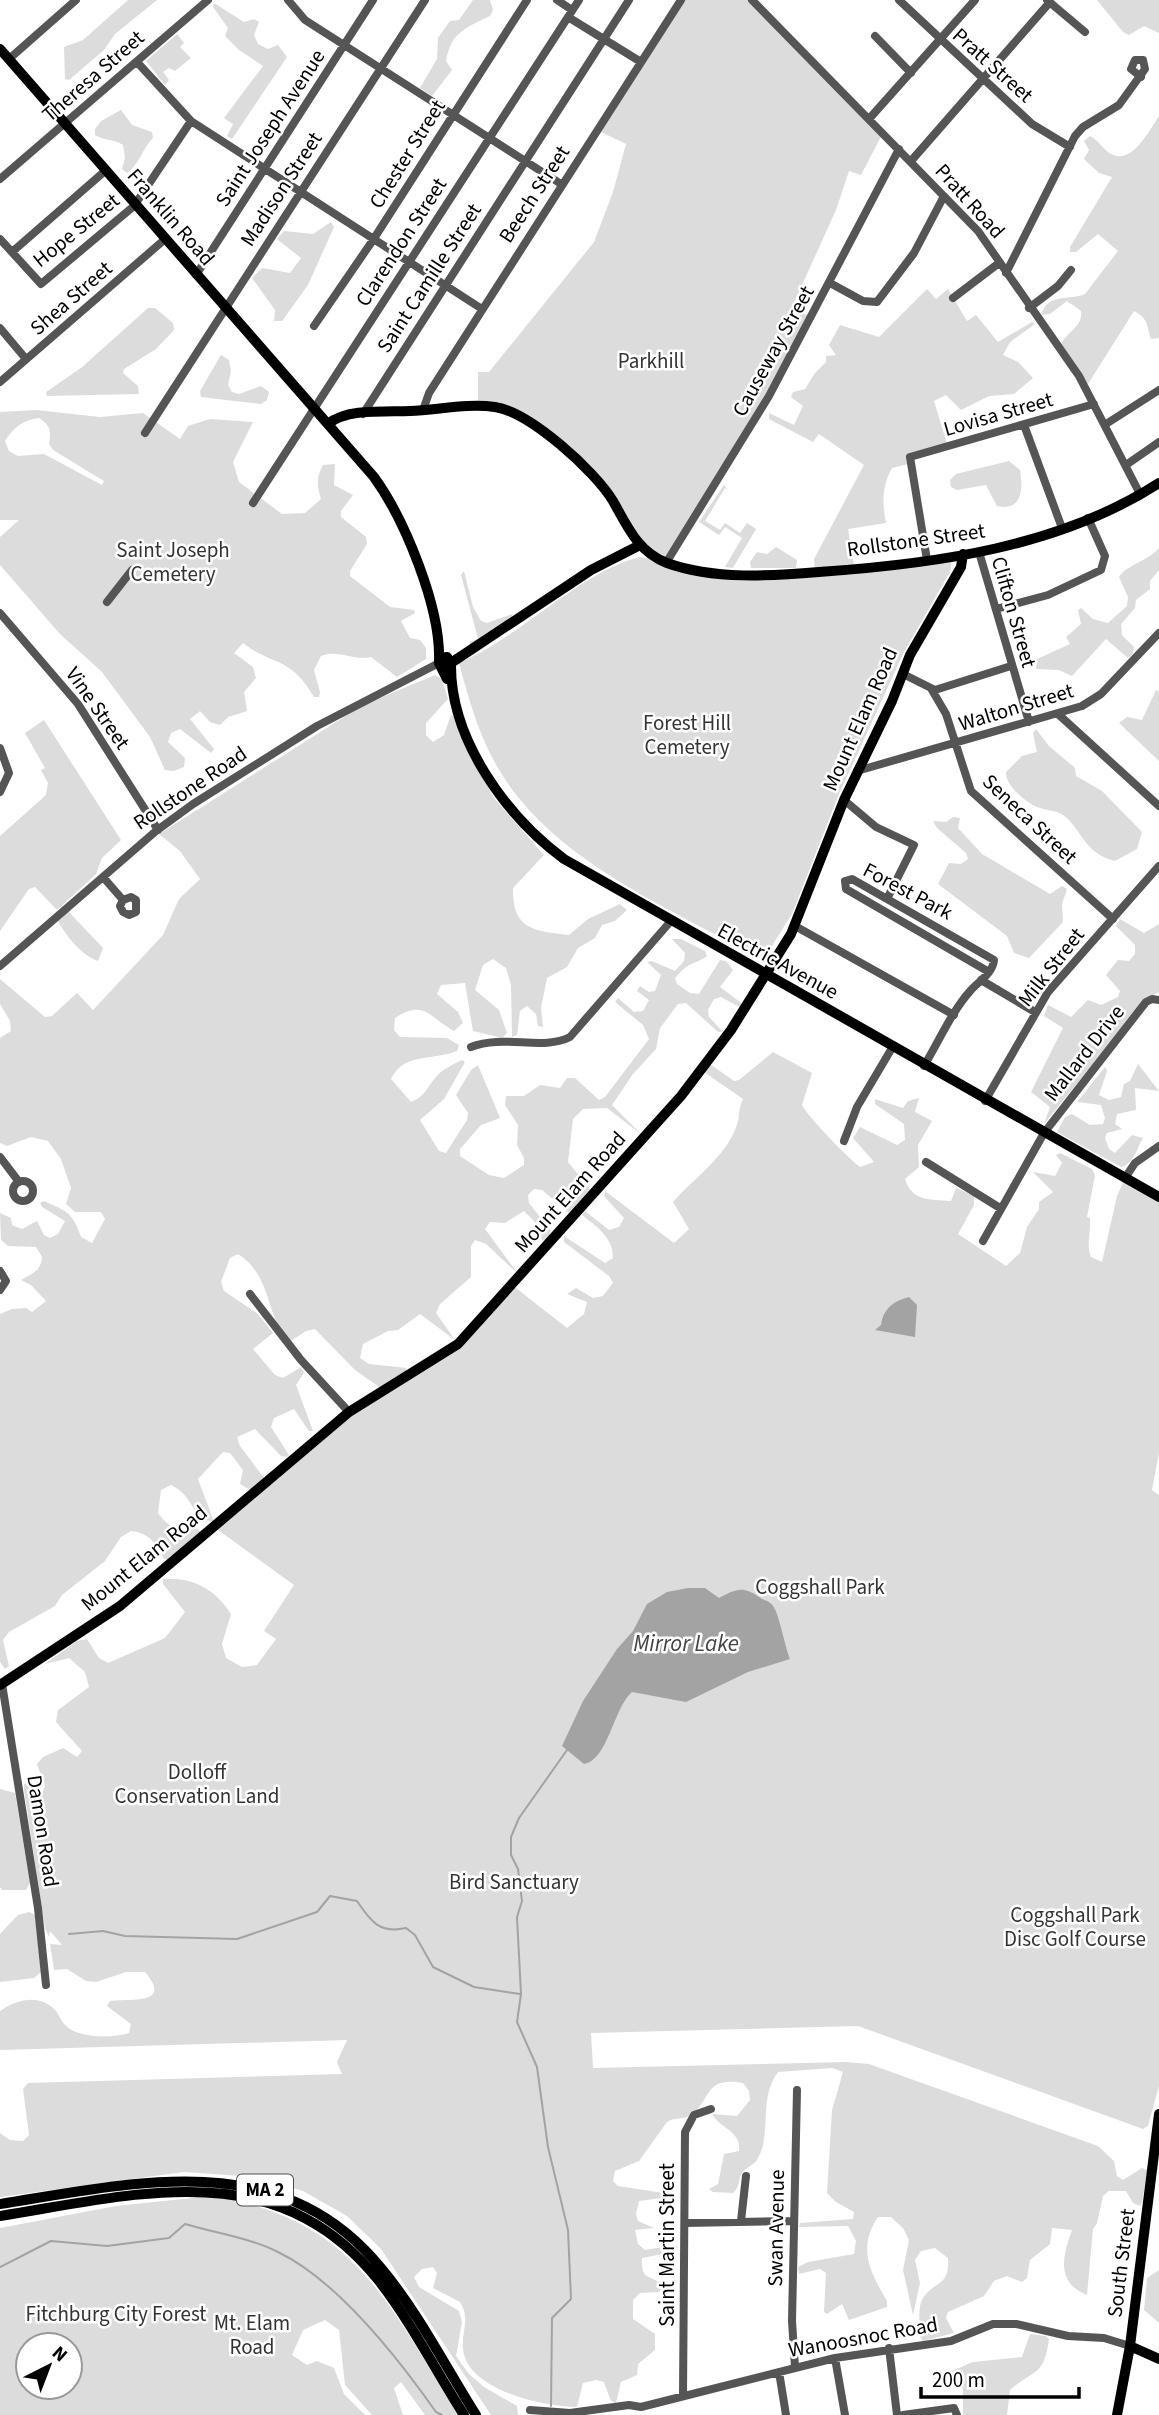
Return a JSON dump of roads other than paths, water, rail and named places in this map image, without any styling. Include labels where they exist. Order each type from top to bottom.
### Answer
[{"type":"highway","name":"MA 2","points":[[0,2204],[198,2180],[243,2185],[289,2200],[339,2228],[381,2267],[476,2415]]},
{"type":"highway","name":"MA 2","points":[[0,2216],[203,2190],[243,2195],[284,2208],[327,2231],[370,2271],[464,2415]]},
{"type":"main road","name":"Franklin Road","points":[[0,49],[134,206],[314,409]]},
{"type":"main road","points":[[328,424],[336,417],[363,414],[492,407],[520,418],[597,479],[640,545],[666,563]]},
{"type":"main road","name":"Electric Avenue","points":[[314,409],[374,477],[397,511],[413,547],[445,663],[480,761],[523,823],[578,869],[1159,1197]]},
{"type":"main road","name":"Rollstone Street","points":[[666,563],[699,570],[774,575],[855,570],[979,552],[1062,528],[1159,483]]},
{"type":"main road","name":"Rollstone Road","points":[[445,663],[469,651],[591,570],[640,545]]},
{"type":"main road","name":"Mount Elam Road","points":[[1,1685],[120,1605],[349,1412],[416,1372],[466,1336],[681,1096],[731,1030],[795,926],[857,771],[919,637],[961,567],[963,554]]},
{"type":"main road","name":"South Street","points":[[1118,2415],[1130,2346],[1159,2114]]},
{"type":"main road","name":"Wanoosnoc Road","points":[[1130,2346],[1159,2359]]},
{"type":"street","points":[[9,59],[76,0]]},
{"type":"street","name":"Theresa Street","points":[[0,179],[208,0]]},
{"type":"street","points":[[288,0],[305,20],[561,184]]},
{"type":"street","name":"Saint Joseph Avenue","points":[[196,275],[373,0]]},
{"type":"street","name":"Madison Street","points":[[145,433],[425,0]]},
{"type":"street","name":"Chester Street","points":[[314,326],[373,240],[527,0]]},
{"type":"street","points":[[557,0],[570,13],[641,62]]},
{"type":"street","name":"Clarendon Street","points":[[253,503],[579,0]]},
{"type":"street","name":"Saint Camille Street","points":[[363,414],[629,0]]},
{"type":"street","name":"Beech Street","points":[[423,410],[429,393],[681,0]]},
{"type":"street","name":"Pratt Road","points":[[752,0],[978,231],[1029,308],[1074,369],[1106,424],[1140,494]]},
{"type":"street","name":"Pratt Street","points":[[899,0],[939,41],[1039,129],[1070,147]]},
{"type":"street","points":[[869,119],[975,0]]},
{"type":"street","points":[[911,161],[1048,1],[1085,32]]},
{"type":"street","points":[[875,36],[911,72]]},
{"type":"street","points":[[136,62],[191,121],[482,309]]},
{"type":"street","points":[[1006,273],[1070,147],[1083,127],[1119,105],[1141,77]]},
{"type":"street","name":"Hope Street","points":[[0,239],[41,284],[134,206],[191,121]]},
{"type":"street","name":"Causeway Street","points":[[666,563],[769,396],[899,149]]},
{"type":"street","points":[[12,252],[104,171]]},
{"type":"street","points":[[830,283],[865,302],[877,302],[914,253],[944,196]]},
{"type":"street","name":"Shea Street","points":[[0,382],[164,240]]},
{"type":"street","points":[[953,298],[999,263]]},
{"type":"street","points":[[1029,308],[1058,286],[1071,270]]},
{"type":"street","points":[[0,328],[26,359]]},
{"type":"street","points":[[1106,424],[1159,390]]},
{"type":"street","name":"Lovisa Street","points":[[927,560],[910,457],[1094,404]]},
{"type":"street","points":[[1024,425],[1062,528]]},
{"type":"street","points":[[1126,464],[1159,442]]},
{"type":"street","points":[[996,609],[1048,595],[1101,570],[1105,563],[1104,553],[1088,518]]},
{"type":"street","name":"Clifton Street","points":[[979,552],[1029,722]]},
{"type":"street","points":[[107,602],[132,570]]},
{"type":"street","name":"Vine Street","points":[[0,613],[78,704],[158,830]]},
{"type":"street","name":"Walton Street","points":[[857,771],[1058,714],[1095,699],[1159,633]]},
{"type":"street","name":"Rollstone Road","points":[[0,966],[158,830],[317,726],[445,663]]},
{"type":"street","points":[[903,674],[932,690],[948,688],[1011,666]]},
{"type":"street","name":"Seneca Street","points":[[932,690],[939,699],[972,793],[1113,919]]},
{"type":"street","points":[[1058,714],[1159,806]]},
{"type":"street","points":[[0,748],[9,773],[0,792]]},
{"type":"street","points":[[844,800],[876,827],[914,845],[887,898]]},
{"type":"street","name":"Milk Street","points":[[985,1101],[1051,988],[1159,866]]},
{"type":"street","points":[[103,877],[123,900]]},
{"type":"street","name":"Forest Park","points":[[850,878],[887,898],[986,954],[994,962],[989,972],[843,885],[850,878]]},
{"type":"street","points":[[471,1047],[492,1040],[557,1042],[570,1037],[670,922]]},
{"type":"street","points":[[795,926],[954,1015]]},
{"type":"street","points":[[924,1066],[968,993],[989,972]]},
{"type":"street","points":[[981,980],[1035,1012]]},
{"type":"street","name":"Mallard Drive","points":[[983,1241],[1044,1133],[1146,1002],[1156,999]]},
{"type":"street","points":[[844,1141],[857,1107],[891,1048]]},
{"type":"street","points":[[1125,1178],[1135,1163],[1159,1146]]},
{"type":"street","points":[[0,1157],[19,1182]]},
{"type":"street","points":[[926,1163],[1000,1208]]},
{"type":"street","points":[[0,1271],[6,1280],[0,1290]]},
{"type":"street","points":[[250,1294],[301,1360],[349,1412]]},
{"type":"street","name":"Damon Road","points":[[1,1685],[38,1908],[46,1985]]},
{"type":"street","name":"Swan Avenue","points":[[795,2367],[797,2090]]},
{"type":"street","name":"Saint Martin Street","points":[[683,2396],[686,2125],[694,2115],[711,2109]]},
{"type":"street","points":[[741,2221],[746,2176]]},
{"type":"street","points":[[685,2223],[794,2221]]},
{"type":"street","name":"Wanoosnoc Road","points":[[530,2410],[570,2413],[629,2405],[641,2407],[835,2358],[951,2341],[993,2324],[1005,2323],[1068,2336],[1104,2339],[1130,2346]]},
{"type":"street","points":[[889,2348],[897,2415]]},
{"type":"street","points":[[835,2358],[845,2415]]},
{"type":"street","points":[[779,2372],[786,2415]]},
{"type":"street","points":[[630,2415],[641,2407]]},
{"type":"street","points":[[903,2415],[954,2407],[957,2415]]},
{"type":"water","points":[[909,1297],[917,1305],[915,1337],[875,1330],[881,1325],[890,1306]]},
{"type":"water","name":"Mirror Lake","points":[[705,1588],[719,1598],[743,1590],[770,1603],[775,1610],[790,1659],[748,1672],[686,1702],[632,1692],[625,1700],[599,1753],[584,1764],[562,1746],[583,1701],[617,1649],[633,1631],[647,1604],[667,1592]]},
{"type":"waterway","points":[[551,2406],[552,2318],[571,2299],[568,2230],[548,2147],[537,2067],[517,2022],[521,1994],[517,1917],[522,1901],[518,1869],[511,1855],[511,1837],[519,1818],[567,1750]]},
{"type":"waterway","points":[[69,1934],[103,1931],[125,1936],[237,1939],[317,1912],[330,1896],[357,1901],[367,1915],[383,1928],[406,1928],[415,1935],[433,1967],[474,1987],[520,1994]]},
{"type":"waterway","points":[[0,2267],[51,2241],[107,2246],[169,2238],[185,2224],[256,2243],[300,2265],[344,2301],[385,2345],[436,2412],[442,2415]]},
{"type":"park label","name":"Parkhill","points":[[651,361]]},
{"type":"park label","name":"Saint Joseph Cemetery","points":[[173,562]]},
{"type":"park label","name":"Forest Hill Cemetery","points":[[687,735]]},
{"type":"park label","name":"Coggshall Park","points":[[820,1587]]},
{"type":"park label","name":"Dolloff Conservation Land","points":[[197,1784]]},
{"type":"park label","name":"Bird Sanctuary","points":[[514,1882]]},
{"type":"park label","name":"Coggshall Park Disc Golf Course","points":[[1075,1927]]},
{"type":"park label","name":"Fitchburg City Forest","points":[[116,2314]]},
{"type":"park label","name":"Mt. Elam Road","points":[[252,2335]]}]
